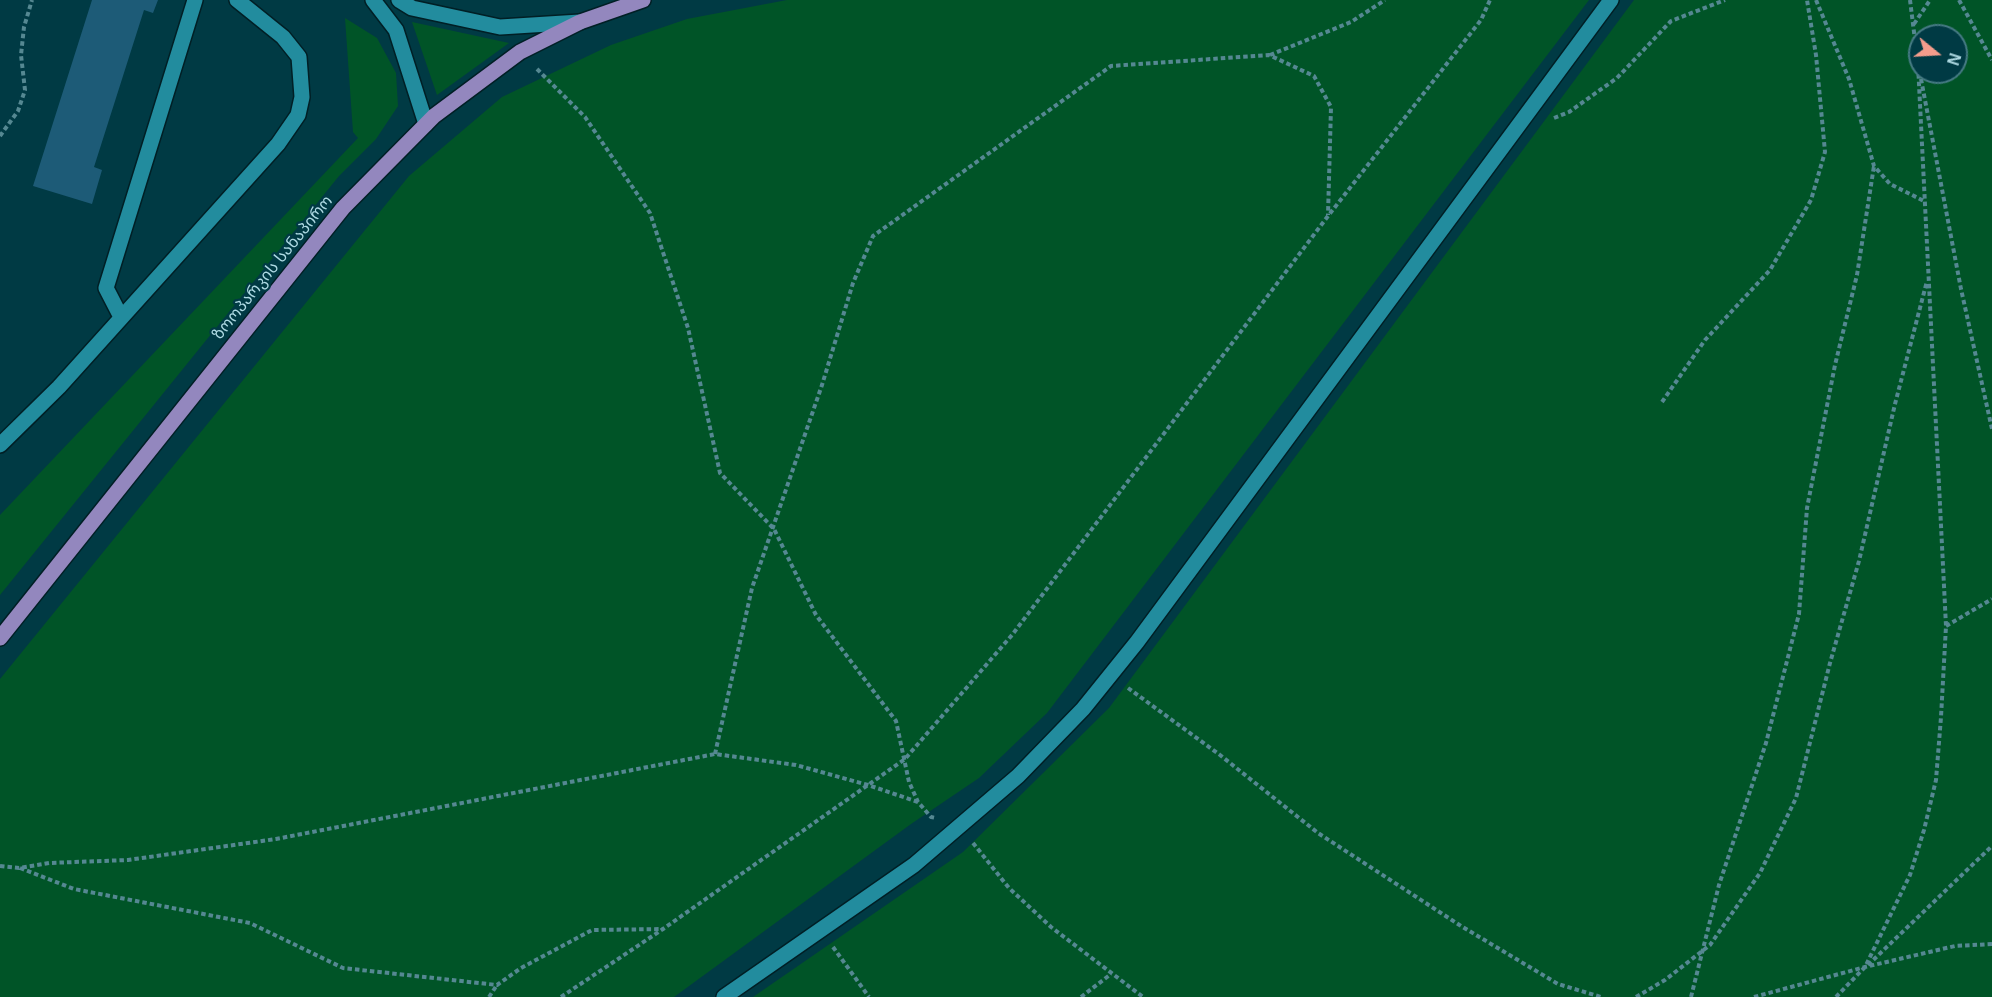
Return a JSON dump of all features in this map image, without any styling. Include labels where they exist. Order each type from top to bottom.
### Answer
[{"type":"main road","name":"ზოოპარკის სანაპირო","points":[[0,639],[343,208],[434,116],[520,52],[580,22],[643,0]]},
{"type":"street","points":[[121,317],[106,288],[195,0]]},
{"type":"street","points":[[0,445],[58,387],[278,144],[298,114],[302,97],[299,57],[283,37],[237,0]]},
{"type":"street","points":[[373,0],[396,30],[426,124]]},
{"type":"street","points":[[399,0],[412,8],[500,27],[580,22]]},
{"type":"street","points":[[724,997],[914,865],[1018,776],[1083,709],[1137,642],[1611,0]]},
{"type":"path","points":[[0,136],[18,111],[25,90],[21,55],[24,27],[32,0]]},
{"type":"path","points":[[715,754],[752,588],[822,386],[853,283],[873,236],[1111,66],[1269,55],[1351,22],[1385,0]]},
{"type":"path","points":[[561,997],[663,929],[905,759],[1012,635],[1328,216],[1481,20],[1490,0]]},
{"type":"path","points":[[1514,131],[1569,112],[1617,78],[1671,21],[1725,0]]},
{"type":"path","points":[[1662,402],[1704,340],[1770,270],[1811,200],[1825,152],[1816,55],[1808,0]]},
{"type":"path","points":[[1691,997],[1719,885],[1766,743],[1799,614],[1807,508],[1835,365],[1857,275],[1874,166],[1849,79],[1816,0]]},
{"type":"path","points":[[1910,0],[1914,24]]},
{"type":"path","points":[[1914,24],[1930,0]]},
{"type":"path","points":[[1959,0],[1992,60]]},
{"type":"path","points":[[520,52],[585,117],[650,213],[688,328],[720,472],[774,529],[816,615],[897,721],[909,782],[918,802],[931,817],[959,827],[1009,888],[1051,927],[1143,997]]},
{"type":"path","points":[[1269,55],[1314,76],[1331,107],[1328,216]]},
{"type":"path","points":[[1865,967],[1910,875],[1924,830],[1936,780],[1941,717],[1946,626],[1919,84]]},
{"type":"path","points":[[1922,84],[1961,288],[1992,429]]},
{"type":"path","points":[[1874,166],[1890,184],[1924,201]]},
{"type":"path","points":[[1636,997],[1665,980],[1710,945],[1760,873],[1796,798],[1830,663],[1859,561],[1895,404],[1928,278]]},
{"type":"path","points":[[1946,626],[1992,599]]},
{"type":"path","points":[[1110,676],[1220,754],[1318,833],[1461,926],[1558,984],[1600,997]]},
{"type":"path","points":[[19,868],[49,863],[128,860],[276,839],[715,754],[796,765],[918,802]]},
{"type":"path","points":[[1836,997],[1992,846]]},
{"type":"path","points":[[0,866],[19,868],[74,889],[250,923],[343,968],[497,985]]},
{"type":"path","points":[[489,997],[497,985],[521,968],[592,930],[663,929]]},
{"type":"path","points":[[821,930],[869,997]]},
{"type":"path","points":[[1754,997],[1955,946],[1992,944]]},
{"type":"path","points":[[1080,997],[1111,974]]},
{"type":"green space","points":[[787,0],[1589,0],[1047,713],[979,778],[911,824],[674,997],[0,997],[0,679],[409,176],[502,97],[611,45],[687,19]]},
{"type":"green space","points":[[1634,0],[1992,0],[1992,997],[753,997],[963,852],[1109,708]]},
{"type":"green space","points":[[345,18],[377,38],[396,73],[398,106],[376,139],[339,176],[0,595],[0,515],[358,138],[353,132]]},
{"type":"green space","points":[[412,22],[509,43],[437,95]]},
{"type":"building","points":[[92,0],[158,0],[153,13],[144,10],[94,167],[102,170],[92,204],[33,186]]}]
